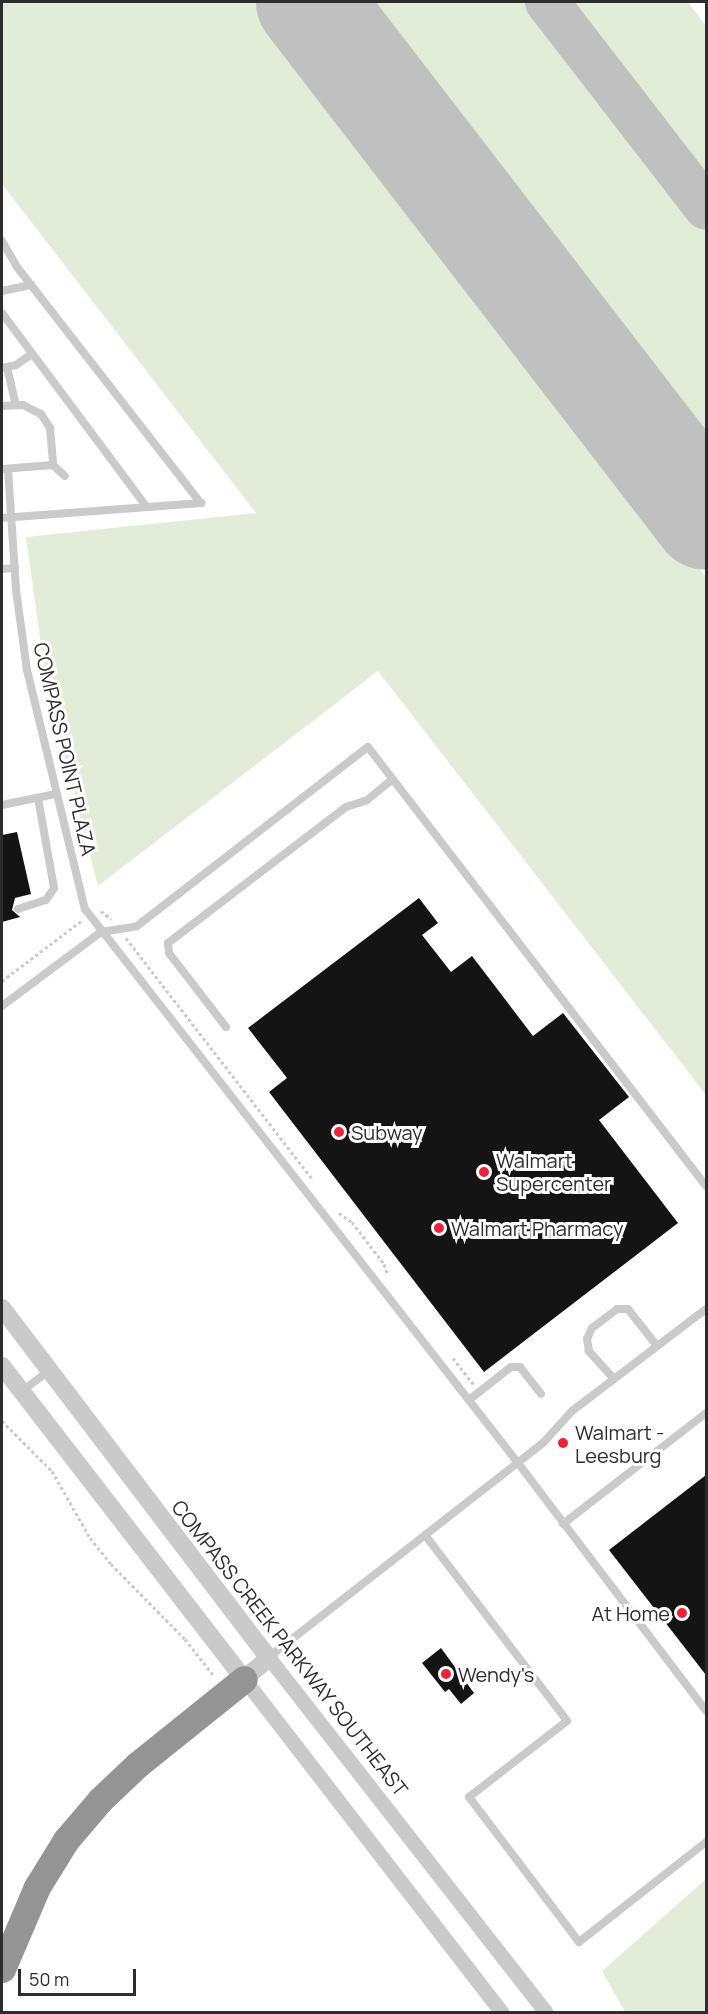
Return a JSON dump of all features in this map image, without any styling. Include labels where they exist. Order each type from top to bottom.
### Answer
[{"type":"highway","points":[[2,1969],[37,1887],[66,1840],[136,1765],[235,1686]]},
{"type":"street","name":"COMPASS CREEK PARKWAY SOUTHEAST","points":[[2,1308],[47,1372],[546,2013]]},
{"type":"street","points":[[2,1366],[235,1686],[501,2013]]},
{"type":"street","points":[[235,1686],[269,1658]]},
{"type":"lane","points":[[2,241],[31,285],[201,503],[2,518]]},
{"type":"lane","points":[[2,291],[31,285]]},
{"type":"lane","points":[[2,314],[146,506]]},
{"type":"lane","points":[[16,405],[4,367],[32,354]]},
{"type":"lane","points":[[2,406],[16,405],[34,409],[47,421],[52,465],[65,476]]},
{"type":"lane","points":[[5,469],[52,465]]},
{"type":"lane","name":"COMPASS POINT PLAZA","points":[[5,469],[27,670],[55,794],[85,909],[518,1463],[706,1711]]},
{"type":"lane","points":[[2,569],[15,568]]},
{"type":"lane","points":[[2,1006],[101,932],[137,926],[368,747],[706,1186]]},
{"type":"lane","points":[[226,1027],[169,953],[168,943],[346,807],[367,800],[393,779]]},
{"type":"lane","points":[[2,805],[55,794]]},
{"type":"lane","points":[[18,909],[46,900],[54,888],[38,798]]},
{"type":"lane","points":[[614,1379],[589,1351],[587,1339],[592,1328],[617,1309],[628,1309],[657,1346]]},
{"type":"lane","points":[[269,1658],[518,1463],[572,1411],[706,1309]]},
{"type":"lane","points":[[469,1400],[511,1367],[520,1367],[541,1394]]},
{"type":"lane","points":[[20,1392],[47,1372]]},
{"type":"lane","points":[[563,1524],[706,1413]]},
{"type":"lane","points":[[425,1535],[567,1720],[469,1797],[579,1942],[706,1842]]},
{"type":"path","points":[[2,1421],[52,1472],[90,1538],[111,1564],[235,1686]]},
{"type":"green space","points":[[2,2],[260,2],[706,577],[706,1095],[378,671],[98,886],[47,688],[26,537],[256,513],[2,184]]},
{"type":"green space","points":[[352,2],[532,2],[706,228],[706,462]]},
{"type":"green space","points":[[570,2],[688,2],[706,26],[706,186],[578,20]]},
{"type":"green space","points":[[706,1879],[706,2012],[625,2012],[602,1971]]},
{"type":"building","points":[[17,832],[31,894],[15,898],[12,910],[20,917],[2,922],[2,835]]},
{"type":"building","name":"Walmart Supercenter","points":[[419,898],[438,923],[422,935],[451,972],[472,956],[533,1036],[563,1013],[629,1097],[599,1120],[678,1223],[484,1372],[269,1092],[287,1078],[248,1028]]},
{"type":"building","name":"At Home","points":[[706,1475],[706,1675],[609,1550]]},
{"type":"building","name":"Wendy's","points":[[441,1648],[474,1693],[461,1704],[449,1689],[445,1692],[422,1663]]},
{"type":"taxiway","points":[[547,2],[706,208]]},
{"type":"runway","points":[[309,2],[706,517]]},
{"type":"place","name":"Subway","points":[[339,1132]]},
{"type":"place","name":"Walmart Supercenter","points":[[484,1172]]},
{"type":"place","name":"Walmart Pharmacy","points":[[439,1228]]},
{"type":"place","name":"Walmart - Leesburg","points":[[563,1443]]},
{"type":"place","name":"At Home","points":[[682,1613]]},
{"type":"place","name":"Wendy's","points":[[446,1674]]}]
